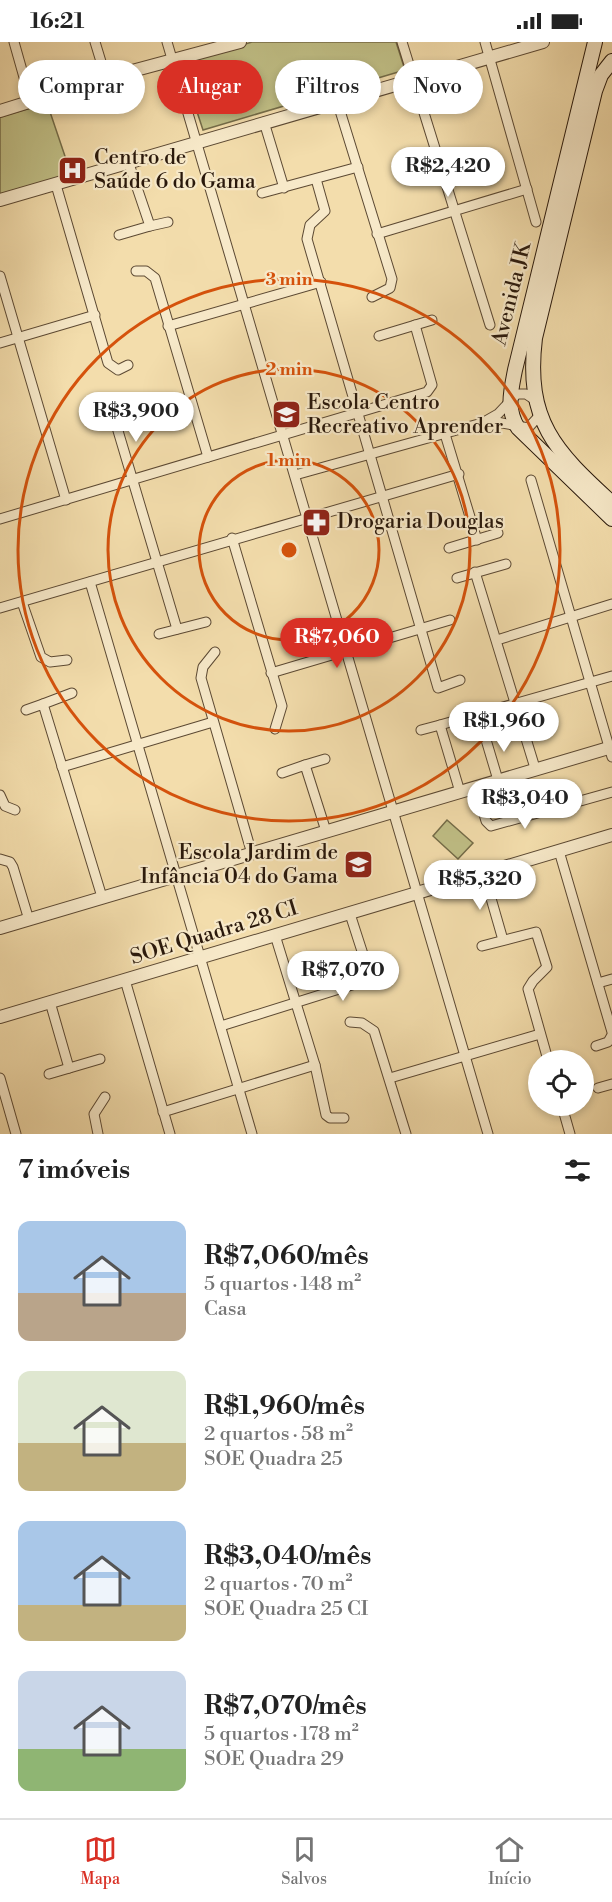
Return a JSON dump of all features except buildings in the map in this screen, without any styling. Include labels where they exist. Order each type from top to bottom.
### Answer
[{"type":"main road","points":[[593,48],[598,64],[611,62]]},
{"type":"main road","name":"Avenida JK","points":[[593,48],[515,370],[510,401],[513,419],[518,428],[612,519]]},
{"type":"main road","name":"Avenida JK","points":[[611,62],[601,75],[595,91],[535,338],[533,369],[535,400],[559,452],[612,503]]},
{"type":"street","points":[[14,42],[19,60]]},
{"type":"street","points":[[95,42],[100,60]]},
{"type":"street","points":[[167,42],[172,60],[240,42]]},
{"type":"street","points":[[402,42],[407,60]]},
{"type":"street","points":[[485,42],[536,222]]},
{"type":"street","points":[[479,60],[543,42]]},
{"type":"street","points":[[0,111],[18,106]]},
{"type":"street","points":[[188,114],[296,475],[392,812],[488,1134]]},
{"type":"street","points":[[0,200],[129,164],[292,114]]},
{"type":"street","points":[[341,114],[392,285],[372,297]]},
{"type":"street","points":[[423,114],[490,325]]},
{"type":"street","points":[[264,122],[284,188]]},
{"type":"street","points":[[129,164],[150,226]]},
{"type":"street","points":[[262,193],[358,167]]},
{"type":"street","points":[[316,179],[325,211],[310,225],[307,232],[321,282],[438,688],[459,680]]},
{"type":"street","points":[[56,185],[108,363],[118,370],[128,365]]},
{"type":"street","points":[[377,234],[527,189]]},
{"type":"street","points":[[119,235],[168,222]]},
{"type":"street","points":[[136,271],[146,271],[155,278],[208,457]]},
{"type":"street","points":[[0,276],[66,500]]},
{"type":"street","points":[[168,326],[321,282]]},
{"type":"street","points":[[0,343],[94,315]]},
{"type":"street","points":[[379,336],[432,320]]},
{"type":"street","points":[[0,519],[359,413],[431,389],[415,325]]},
{"type":"street","points":[[296,475],[482,423],[498,414],[521,393],[535,400]]},
{"type":"street","points":[[93,422],[138,405]]},
{"type":"street","points":[[113,414],[177,628]]},
{"type":"street","points":[[482,423],[505,423],[518,428],[528,428],[540,415]]},
{"type":"street","points":[[445,434],[459,474],[477,540]]},
{"type":"street","points":[[0,608],[232,538],[459,474]]},
{"type":"street","points":[[0,928],[476,788],[535,768],[611,751],[531,480]]},
{"type":"street","points":[[449,548],[498,533]]},
{"type":"street","points":[[232,538],[282,706],[275,729]]},
{"type":"street","points":[[457,578],[506,564]]},
{"type":"street","points":[[475,572],[535,768]]},
{"type":"street","points":[[90,582],[252,1134]]},
{"type":"street","points":[[22,602],[41,657],[50,662],[66,660]]},
{"type":"street","points":[[497,640],[612,604]]},
{"type":"street","points":[[271,673],[450,620]]},
{"type":"street","points":[[159,634],[206,622]]},
{"type":"street","points":[[216,652],[201,672],[213,722],[252,854]]},
{"type":"street","points":[[421,730],[517,705],[612,676]]},
{"type":"street","points":[[26,710],[72,693]]},
{"type":"street","points":[[43,704],[102,897]]},
{"type":"street","points":[[62,767],[139,746],[213,722]]},
{"type":"street","points":[[440,725],[460,792]]},
{"type":"street","points":[[484,733],[498,780]]},
{"type":"street","points":[[282,773],[325,759]]},
{"type":"street","points":[[305,765],[326,831]]},
{"type":"street","points":[[476,788],[486,821],[491,826],[612,792]]},
{"type":"street","points":[[0,795],[4,806],[15,810]]},
{"type":"street","name":"SOE Quadra 28 CI","points":[[0,1017],[200,960],[275,935],[612,835]]},
{"type":"street","points":[[559,851],[612,1033],[608,1042],[596,1046]]},
{"type":"street","points":[[0,859],[10,862],[13,867],[29,920]]},
{"type":"street","points":[[484,874],[503,940]]},
{"type":"street","points":[[350,914],[371,979]]},
{"type":"street","points":[[482,946],[537,932],[547,967],[532,981],[528,989],[545,1050]]},
{"type":"street","points":[[275,935],[315,1065],[326,1115],[330,1118],[344,1118]]},
{"type":"street","points":[[221,1026],[393,974]]},
{"type":"street","points":[[598,983],[612,979]]},
{"type":"street","points":[[125,980],[170,1134]]},
{"type":"street","points":[[50,1002],[69,1068]]},
{"type":"street","points":[[350,1022],[362,1023],[374,1031],[406,1134]]},
{"type":"street","points":[[390,1078],[540,1034]]},
{"type":"street","points":[[50,1074],[100,1059]]},
{"type":"street","points":[[163,1112],[315,1065]]},
{"type":"street","points":[[0,1077],[16,1134]]},
{"type":"street","points":[[598,1088],[612,1084]]},
{"type":"street","points":[[98,1134],[94,1114],[105,1097]]},
{"type":"street","points":[[565,1116],[570,1134]]},
{"type":"shaded area","points":[[252,42],[396,42],[402,60],[393,60],[393,74],[381,77],[381,60],[275,60],[275,109],[263,112],[263,60],[191,60]]},
{"type":"shaded area","points":[[18,112],[18,114],[51,114],[71,174],[0,194],[0,117]]},
{"type":"shaded area","points":[[198,114],[257,114],[203,130]]},
{"type":"shaded area","points":[[447,820],[473,843],[458,859],[433,836]]},
{"type":"place","name":"Centro de Saúde 6 do Gama","points":[[73,170]]},
{"type":"place","name":"Escola Centro Recreativo Aprender","points":[[286,415]]},
{"type":"place","name":"Drogaria Douglas","points":[[316,522]]},
{"type":"place","name":"Escola Jardim de Infância 04 do Gama","points":[[359,865]]}]
